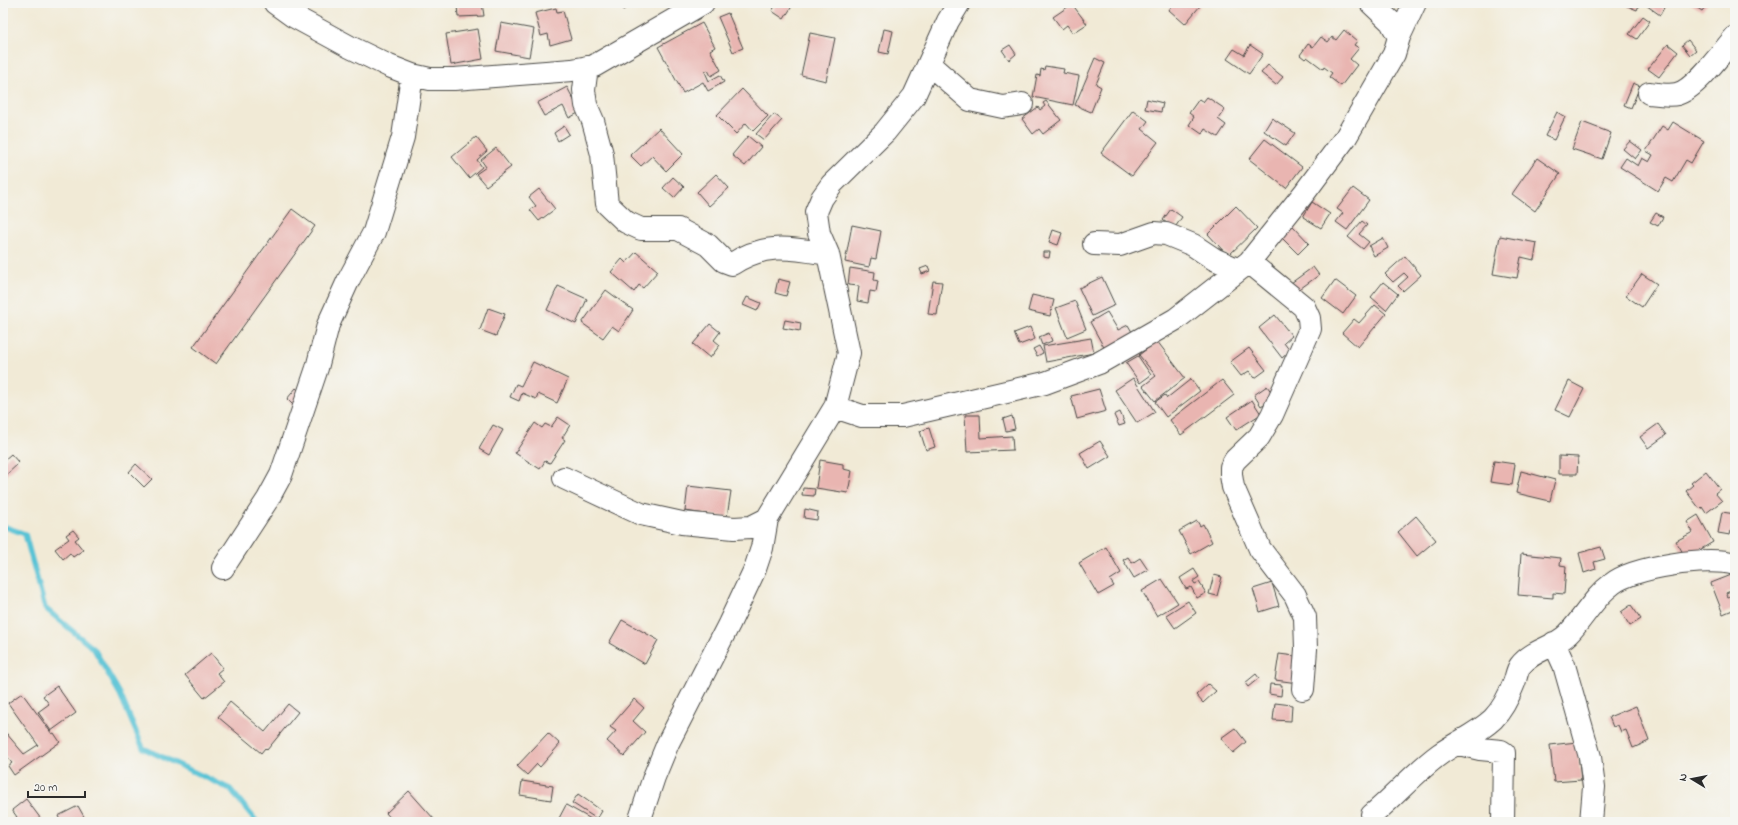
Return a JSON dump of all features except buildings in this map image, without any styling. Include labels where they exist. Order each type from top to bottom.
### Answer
[{"type":"street","points":[[275,3],[293,16],[350,47],[412,75],[430,79],[454,79],[594,66],[703,3]]},
{"type":"street","points":[[639,822],[654,777],[668,743],[723,636],[755,569],[762,548],[767,519],[835,407],[849,353],[828,254],[819,233],[816,212],[822,198],[832,184],[886,132],[914,96],[948,21],[959,3]]},
{"type":"street","points":[[1371,3],[1391,22],[1399,37]]},
{"type":"street","points":[[835,407],[862,416],[903,416],[1045,383],[1099,363],[1176,319],[1244,266],[1346,137],[1394,54],[1399,37],[1414,3]]},
{"type":"street","points":[[1649,93],[1677,94],[1686,89],[1706,72],[1735,37]]},
{"type":"street","points":[[929,64],[970,100],[1003,107],[1022,104]]},
{"type":"street","points":[[587,67],[584,90],[586,105],[593,121],[602,154],[607,204],[626,222],[641,229],[678,229],[708,245],[724,261],[732,264],[741,258],[768,248],[786,247],[828,254]]},
{"type":"street","points":[[223,568],[268,499],[281,475],[317,368],[328,325],[348,281],[374,232],[403,137],[412,75]]},
{"type":"street","points":[[1094,244],[1120,245],[1154,233],[1166,234],[1193,245],[1214,259],[1244,266],[1304,307],[1309,318],[1310,328],[1272,415],[1259,437],[1235,460],[1231,467],[1233,487],[1260,549],[1295,595],[1305,617],[1306,649],[1303,689]]},
{"type":"street","points":[[564,478],[641,514],[682,523],[734,528],[751,527],[767,519]]},
{"type":"street","points":[[1372,815],[1435,758],[1459,744],[1493,719],[1509,696],[1519,667],[1530,656],[1567,635],[1611,584],[1626,575],[1679,563],[1711,562],[1735,564]]},
{"type":"street","points":[[1554,643],[1564,665],[1590,757],[1594,787],[1591,822]]},
{"type":"street","points":[[1459,744],[1480,749],[1501,751],[1504,753],[1503,822]]},
{"type":"waterway","points":[[3,526],[25,534],[45,608],[94,649],[120,694],[143,748],[230,789],[257,822]]}]
